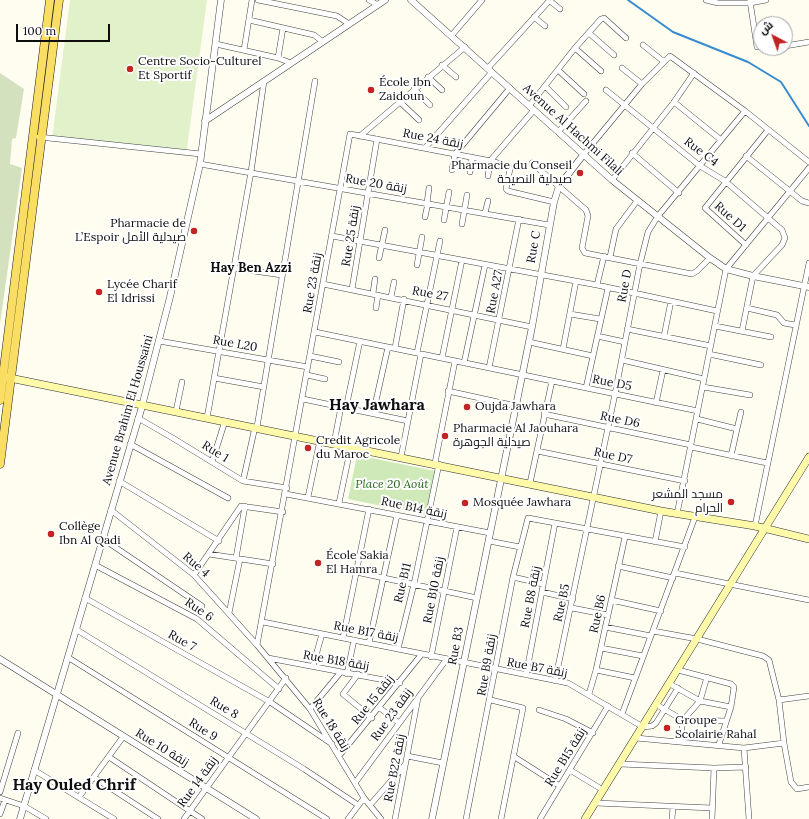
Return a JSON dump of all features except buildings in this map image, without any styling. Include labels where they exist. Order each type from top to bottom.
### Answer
[{"type":"main road","points":[[38,137],[50,0]]},
{"type":"main road","points":[[0,464],[5,378],[38,137],[59,0]]},
{"type":"main road","points":[[0,400],[5,378]]},
{"type":"main road","points":[[5,378],[297,435],[661,511],[756,526],[808,537]]},
{"type":"main road","points":[[586,819],[809,457]]},
{"type":"street","name":"Avenue Brahim El Houssaini","points":[[20,819],[69,658],[159,341],[200,164],[221,0]]},
{"type":"street","points":[[244,50],[252,0]]},
{"type":"street","points":[[258,0],[337,16],[349,24]]},
{"type":"street","points":[[369,0],[378,5]]},
{"type":"street","points":[[205,121],[386,0]]},
{"type":"street","name":"Avenue Al Hachmi Filali","points":[[411,0],[452,35],[612,180],[726,269]]},
{"type":"street","points":[[452,35],[482,0]]},
{"type":"street","points":[[425,148],[549,0],[560,9]]},
{"type":"street","points":[[706,0],[718,3],[766,0]]},
{"type":"street","points":[[750,1],[753,21]]},
{"type":"street","points":[[534,17],[545,26]]},
{"type":"street","points":[[488,176],[490,161],[532,108],[545,86],[575,48],[603,18],[626,38]]},
{"type":"street","points":[[249,20],[314,35],[323,42]]},
{"type":"street","points":[[278,58],[283,28]]},
{"type":"street","points":[[589,33],[614,55]]},
{"type":"street","points":[[793,45],[809,42]]},
{"type":"street","points":[[216,44],[278,58],[291,63]]},
{"type":"street","points":[[643,45],[665,59],[671,56],[746,111],[809,162]]},
{"type":"street","points":[[360,136],[465,47]]},
{"type":"street","points":[[575,48],[600,71]]},
{"type":"street","name":"Rue C","points":[[502,477],[532,327],[549,225],[559,186],[642,84],[665,59]]},
{"type":"street","points":[[442,65],[456,77]]},
{"type":"street","points":[[622,68],[642,84]]},
{"type":"street","points":[[558,70],[584,94]]},
{"type":"street","points":[[612,180],[674,102],[694,73]]},
{"type":"street","points":[[428,77],[442,90]]},
{"type":"street","points":[[243,481],[264,387],[315,81]]},
{"type":"street","points":[[207,418],[251,172],[264,82]]},
{"type":"street","points":[[545,86],[566,107]]},
{"type":"street","points":[[452,170],[455,154],[510,88]]},
{"type":"street","points":[[414,89],[430,105]]},
{"type":"street","name":"Rue C4","points":[[606,90],[700,166],[725,182],[782,230],[785,238],[782,245],[754,276]]},
{"type":"street","points":[[558,132],[586,101]]},
{"type":"street","points":[[400,102],[419,120]]},
{"type":"street","points":[[674,102],[721,140]]},
{"type":"street","name":"Rue D","points":[[593,497],[622,360],[640,264],[648,232],[658,216],[746,111]]},
{"type":"street","name":"Rue D1","points":[[746,245],[706,209],[706,207],[768,130]]},
{"type":"street","name":"Rue 24 زنقة","points":[[350,134],[472,157],[508,166],[510,169],[506,189],[508,191],[554,202]]},
{"type":"street","name":"Rue 23 زنقة","points":[[258,645],[350,134]]},
{"type":"street","points":[[38,137],[201,154]]},
{"type":"street","name":"Rue 25 زنقة","points":[[352,289],[377,139]]},
{"type":"street","points":[[632,153],[679,192]]},
{"type":"street","points":[[746,156],[802,201],[809,203]]},
{"type":"street","points":[[470,172],[472,157]]},
{"type":"street","points":[[532,163],[583,207],[588,216],[582,248],[586,253],[692,274],[710,258]]},
{"type":"street","name":"Rue 20 زنقة","points":[[200,164],[465,209],[549,225]]},
{"type":"street","points":[[677,514],[726,269],[809,168]]},
{"type":"street","points":[[426,216],[430,188]]},
{"type":"street","points":[[444,220],[449,192]]},
{"type":"street","points":[[462,224],[467,195]]},
{"type":"street","points":[[485,213],[488,201]]},
{"type":"street","points":[[610,257],[616,229],[637,201]]},
{"type":"street","name":"Rue A27","points":[[489,368],[520,219]]},
{"type":"street","points":[[379,258],[385,230]]},
{"type":"street","points":[[332,236],[419,251],[540,276],[597,285],[717,311]]},
{"type":"street","points":[[417,265],[422,237]]},
{"type":"street","points":[[401,457],[427,304],[440,241]]},
{"type":"street","points":[[597,285],[604,256]]},
{"type":"street","points":[[442,358],[462,260]]},
{"type":"street","points":[[756,526],[795,325],[807,286],[809,263]]},
{"type":"street","name":"Rue A27","points":[[464,363],[485,265]]},
{"type":"street","points":[[233,268],[282,275]]},
{"type":"street","points":[[726,269],[807,286]]},
{"type":"street","points":[[742,331],[754,276]]},
{"type":"street","points":[[375,279],[376,308]]},
{"type":"street","points":[[563,349],[576,281]]},
{"type":"street","points":[[391,297],[394,282]]},
{"type":"street","name":"Rue 27","points":[[323,284],[404,299],[532,327]]},
{"type":"street","points":[[586,388],[608,288]]},
{"type":"street","points":[[394,348],[404,299]]},
{"type":"street","points":[[664,336],[671,301]]},
{"type":"street","points":[[747,308],[777,315],[784,323],[795,325]]},
{"type":"street","points":[[570,314],[600,319]]},
{"type":"street","points":[[715,326],[771,337]]},
{"type":"street","points":[[627,329],[711,346]]},
{"type":"street","name":"Rue D5","points":[[315,332],[698,411]]},
{"type":"street","points":[[597,336],[625,342]]},
{"type":"street","name":"Rue L20","points":[[159,341],[308,367]]},
{"type":"street","points":[[346,408],[360,341]]},
{"type":"street","points":[[529,342],[593,356]]},
{"type":"street","points":[[373,414],[388,347]]},
{"type":"street","points":[[709,354],[761,364]]},
{"type":"street","points":[[310,356],[339,362]]},
{"type":"street","points":[[622,360],[704,379]]},
{"type":"street","name":"Rue B11","points":[[398,649],[414,584],[437,464],[448,392],[455,361]]},
{"type":"street","points":[[656,402],[663,370]]},
{"type":"street","points":[[307,375],[325,379]]},
{"type":"street","points":[[214,378],[264,387]]},
{"type":"street","points":[[530,483],[552,381]]},
{"type":"street","points":[[176,411],[182,382]]},
{"type":"street","points":[[703,387],[750,396]]},
{"type":"street","points":[[448,392],[516,406]]},
{"type":"street","points":[[303,399],[408,420]]},
{"type":"street","points":[[334,443],[340,407]]},
{"type":"street","points":[[731,456],[735,428],[741,412]]},
{"type":"street","name":"Rue D6","points":[[544,414],[608,427],[767,464]]},
{"type":"street","name":"Rue 1","points":[[138,418],[243,481],[286,491]]},
{"type":"street","points":[[697,419],[735,428]]},
{"type":"street","points":[[212,462],[225,421]]},
{"type":"street","points":[[308,497],[320,440]]},
{"type":"street","points":[[130,444],[228,498]]},
{"type":"street","points":[[339,503],[350,446]]},
{"type":"street","name":"Rue D7","points":[[537,451],[684,481]]},
{"type":"street","name":"Rue B3","points":[[432,819],[502,477]]},
{"type":"street","points":[[119,481],[219,540]]},
{"type":"street","name":"Rue B14 زنقة","points":[[286,491],[308,497],[490,533]]},
{"type":"street","name":"Rue B5","points":[[555,681],[572,608],[593,497]]},
{"type":"street","points":[[194,575],[243,506]]},
{"type":"street","points":[[243,506],[283,512]]},
{"type":"street","points":[[229,613],[238,558],[243,506]]},
{"type":"street","points":[[343,638],[369,509]]},
{"type":"street","name":"Rue 4","points":[[111,510],[194,575],[258,645]]},
{"type":"street","points":[[655,542],[661,511]]},
{"type":"street","points":[[369,643],[397,515]]},
{"type":"street","name":"Rue B9 زنقة","points":[[466,819],[491,700],[513,577],[528,519],[530,517],[555,523]]},
{"type":"street","points":[[622,714],[695,517]]},
{"type":"street","points":[[555,523],[685,547]]},
{"type":"street","name":"Rue B8 زنقة","points":[[526,675],[555,523]]},
{"type":"street","name":"Rue B10 زنقة","points":[[431,657],[457,527]]},
{"type":"street","name":"Rue B6","points":[[589,694],[596,670],[625,537]]},
{"type":"street","points":[[103,539],[202,606]]},
{"type":"street","points":[[489,541],[520,547]]},
{"type":"street","points":[[209,554],[273,564]]},
{"type":"street","name":"Rue 6","points":[[95,565],[197,619],[279,689]]},
{"type":"street","points":[[618,566],[731,584],[809,600]]},
{"type":"street","points":[[356,572],[477,598]]},
{"type":"street","points":[[513,577],[544,584]]},
{"type":"street","points":[[542,592],[573,599]]},
{"type":"street","name":"Rue 7","points":[[85,598],[270,702],[332,744]]},
{"type":"street","points":[[611,600],[660,611]]},
{"type":"street","points":[[572,608],[608,615]]},
{"type":"street","name":"Rue B17 زنقة","points":[[263,622],[464,663]]},
{"type":"street","points":[[605,627],[697,639],[767,658],[771,664],[779,700],[784,743],[791,782],[797,789],[809,787]]},
{"type":"street","name":"Rue 8","points":[[77,630],[312,774],[358,805]]},
{"type":"street","points":[[313,666],[322,634]]},
{"type":"street","points":[[347,674],[354,640]]},
{"type":"street","name":"Rue 18 زنقة","points":[[258,645],[310,709],[364,798],[381,819]]},
{"type":"street","points":[[601,648],[644,656]]},
{"type":"street","name":"Rue 15 زنقة","points":[[339,756],[372,718],[421,655]]},
{"type":"street","name":"Rue 9","points":[[69,658],[327,819]]},
{"type":"street","name":"Rue B18 زنقة","points":[[268,658],[313,666],[340,673],[358,674],[400,683]]},
{"type":"street","name":"Rue 10 زنقة","points":[[0,659],[256,819]]},
{"type":"street","name":"Rue 23 زنقة","points":[[355,783],[446,660]]},
{"type":"street","name":"Rue B7 زنقة","points":[[464,663],[573,685],[644,727]]},
{"type":"street","points":[[596,670],[635,678]]},
{"type":"street","points":[[678,670],[706,677],[733,686],[735,689],[719,744]]},
{"type":"street","points":[[310,709],[340,673]]},
{"type":"street","points":[[358,674],[343,694],[372,718]]},
{"type":"street","points":[[680,742],[683,720],[700,701],[706,677]]},
{"type":"street","name":"Rue 14 زنقة","points":[[184,819],[286,678]]},
{"type":"street","points":[[670,684],[700,701],[731,707]]},
{"type":"street","points":[[644,727],[654,725],[678,688]]},
{"type":"street","points":[[779,700],[809,696]]},
{"type":"street","name":"Rue B22 زنقة","points":[[395,819],[418,697]]},
{"type":"street","points":[[491,700],[523,708],[501,819]]},
{"type":"street","points":[[657,705],[683,720],[726,721]]},
{"type":"street","name":"Rue B15 زنقة","points":[[540,819],[608,706]]},
{"type":"street","points":[[380,708],[398,723]]},
{"type":"street","points":[[539,710],[566,719],[593,733]]},
{"type":"street","points":[[0,792],[18,733]]},
{"type":"street","points":[[80,797],[123,737]]},
{"type":"street","points":[[636,738],[719,744],[744,748],[784,743]]},
{"type":"street","points":[[744,748],[749,819]]},
{"type":"street","points":[[408,756],[443,763]]},
{"type":"street","points":[[513,756],[560,786]]},
{"type":"street","points":[[109,757],[202,819]]},
{"type":"street","points":[[370,805],[406,764]]},
{"type":"street","points":[[620,764],[714,768],[746,767]]},
{"type":"street","points":[[712,819],[714,768]]},
{"type":"street","points":[[34,770],[114,819]]},
{"type":"street","points":[[570,770],[604,790]]},
{"type":"street","points":[[95,778],[158,819]]},
{"type":"street","points":[[348,819],[364,798]]},
{"type":"street","points":[[0,814],[3,799],[24,806],[46,819]]},
{"type":"street","points":[[596,802],[712,808]]},
{"type":"street","points":[[672,819],[673,807]]},
{"type":"green space","name":"Centre Socio-Culturel Et Sportif","points":[[70,0],[207,0],[186,156],[52,139]]},
{"type":"green space","points":[[0,73],[24,89],[16,138],[12,139],[10,164],[22,168],[0,324]]},
{"type":"green space","name":"Place 20 Août","points":[[357,455],[435,471],[426,515],[348,499]]},
{"type":"waterway","points":[[628,0],[673,32],[748,62],[781,82],[809,126]]},
{"type":"place","name":"Centre Socio-Culturel Et Sportif","points":[[130,69]]},
{"type":"place","name":"École Ibn Zaidoun","points":[[371,90]]},
{"type":"place","name":"Pharmacie du Conseil صيدلية النصيحة","points":[[580,173]]},
{"type":"place","name":"Pharmacie de L’Espoir صيدلية الأمل","points":[[194,231]]},
{"type":"place","name":"Lycée Charif El Idrissi","points":[[99,292]]},
{"type":"place","name":"Oujda Jawhara","points":[[467,407]]},
{"type":"place","name":"Pharmacie Al Jaouhara صيدلية الجوهرة","points":[[445,436]]},
{"type":"place","name":"Credit Agricole du Maroc","points":[[308,448]]},
{"type":"place","name":"مسجد المشعر الحرام","points":[[731,502]]},
{"type":"place","name":"Mosquée Jawhara","points":[[465,503]]},
{"type":"place","name":"Collège Ibn Al Qadi","points":[[51,534]]},
{"type":"place","name":"École Sakia El Hamra","points":[[318,563]]},
{"type":"place","name":"Groupe Scolairie Rahal","points":[[667,728]]},
{"type":"district","name":"Hay Ben Azzi","points":[[251,268]]},
{"type":"district","name":"Hay Jawhara","points":[[377,405]]},
{"type":"district","name":"Hay Ouled Chrif","points":[[74,785]]}]
